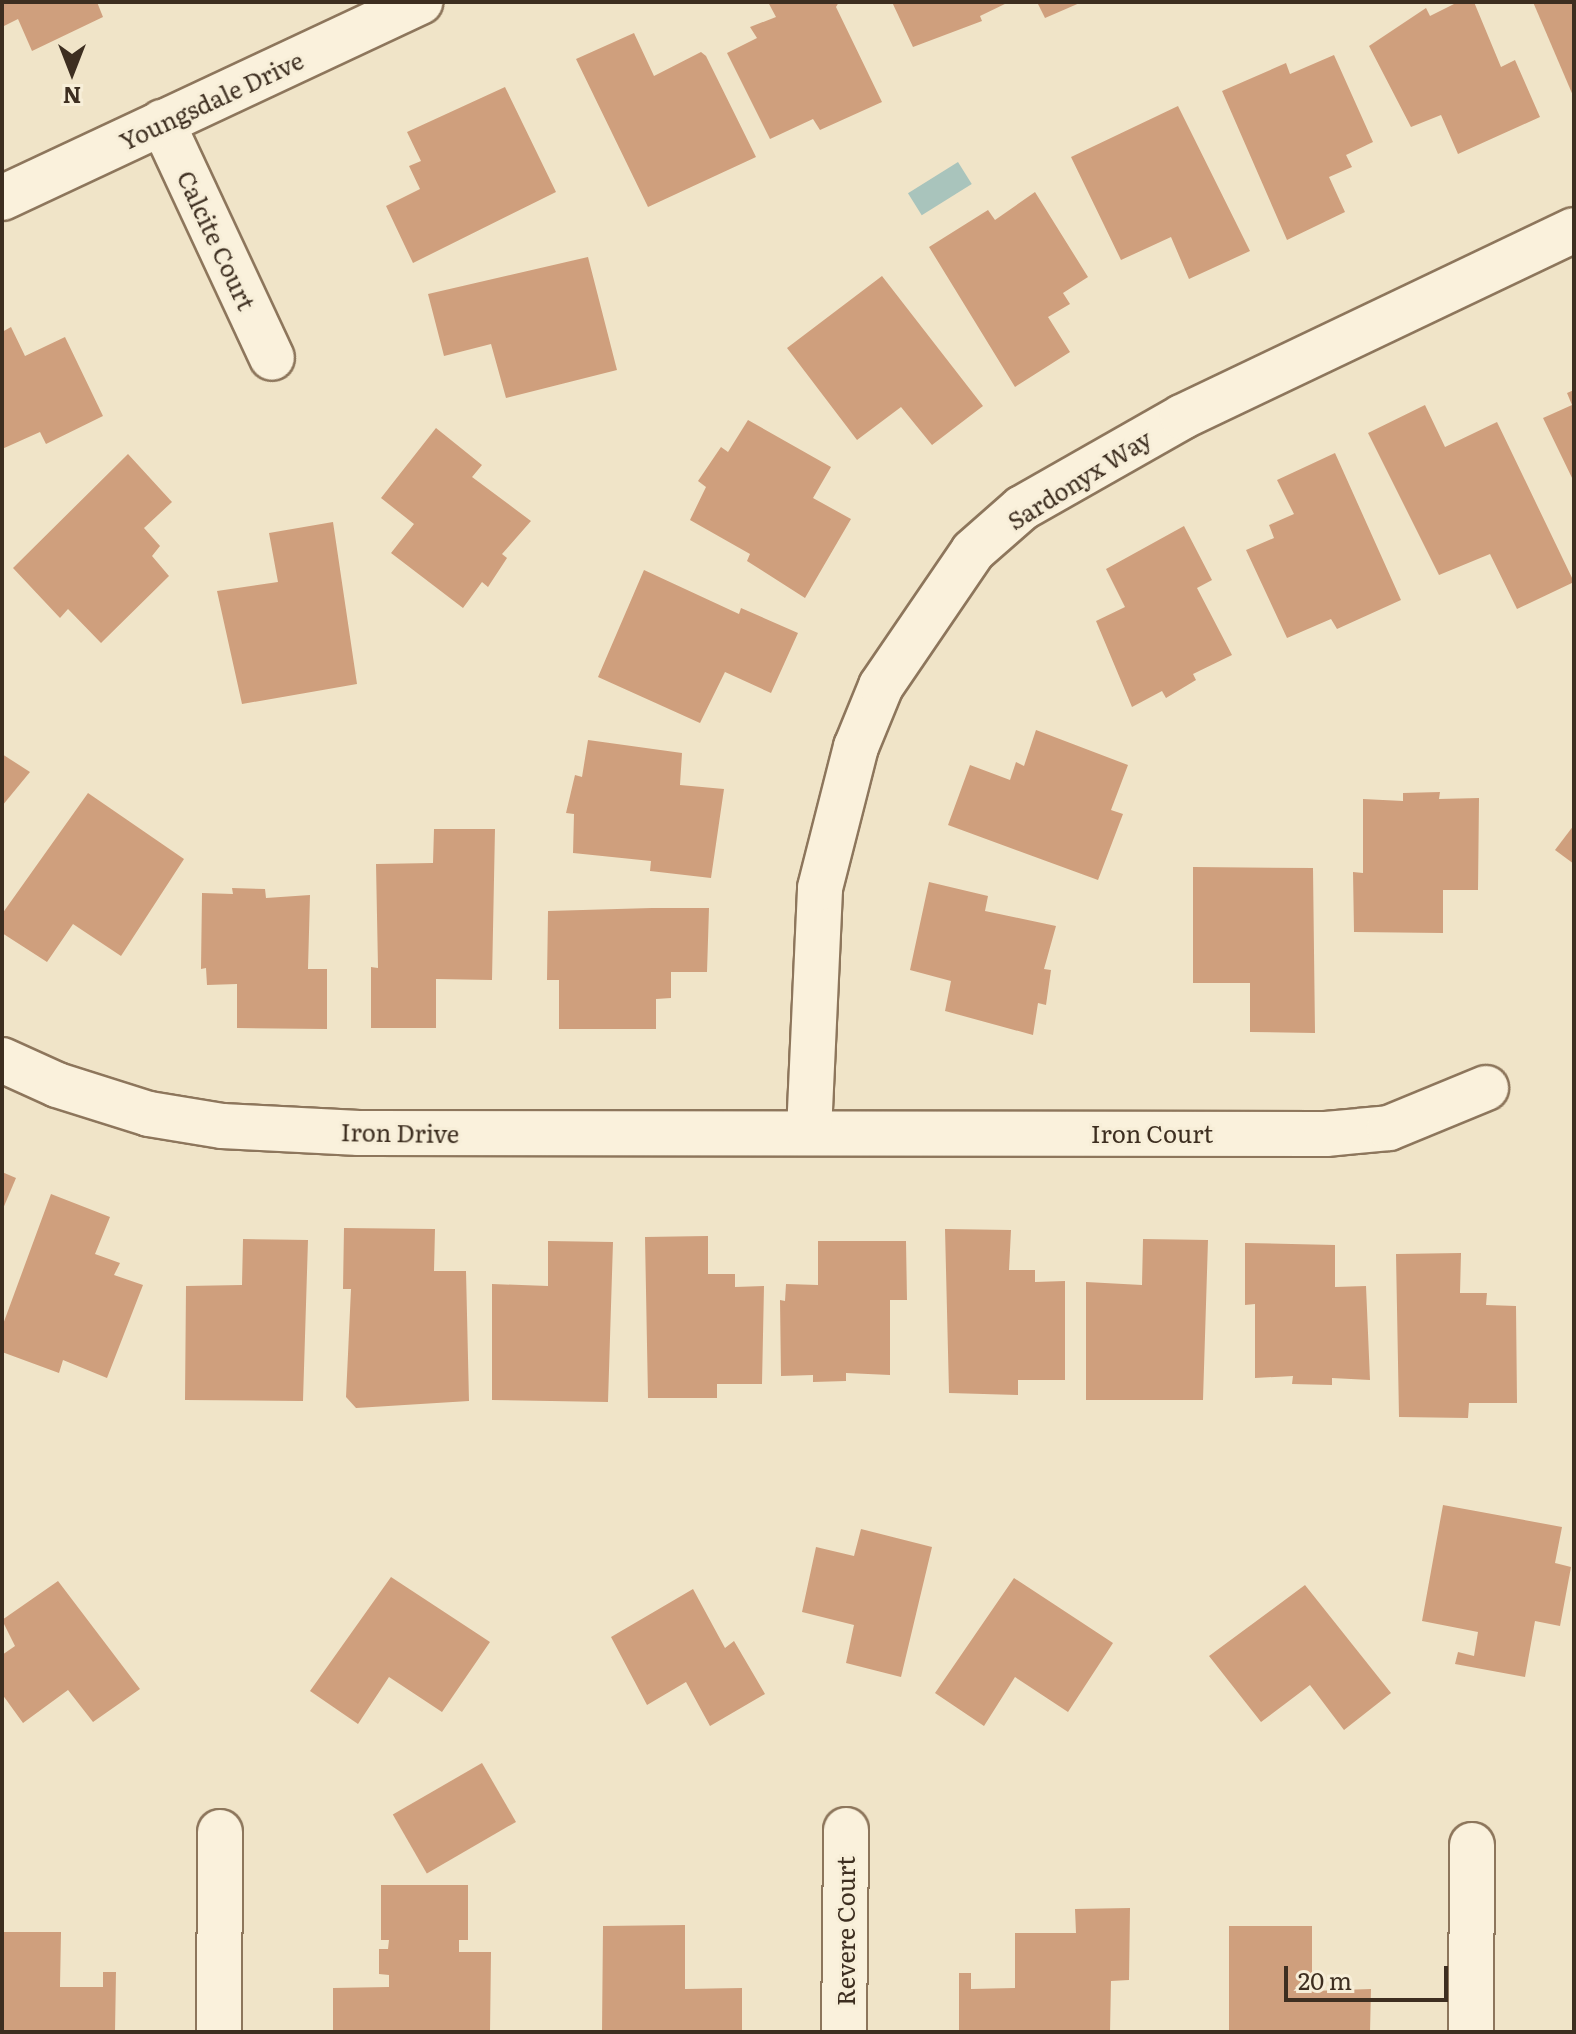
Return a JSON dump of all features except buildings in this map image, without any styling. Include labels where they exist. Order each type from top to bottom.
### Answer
[{"type":"street","name":"Youngsdale Drive","points":[[2,198],[420,2]]},
{"type":"street","name":"Calcite Court","points":[[162,122],[272,358]]},
{"type":"street","name":"Sardonyx Way","points":[[809,1132],[820,888],[856,747],[881,686],[973,551],[1022,508],[1182,417],[1574,230]]},
{"type":"street","name":"Iron Drive","points":[[2,1060],[57,1085],[149,1114],[222,1126],[359,1133],[809,1132]]},
{"type":"street","name":"Iron Court","points":[[809,1132],[1326,1134],[1389,1128],[1486,1088]]},
{"type":"street","name":"Revere Court","points":[[844,2032],[846,1830]]},
{"type":"street","points":[[219,2032],[220,1832]]},
{"type":"street","points":[[1471,2032],[1472,1845]]},
{"type":"water","points":[[958,162],[972,184],[922,215],[908,193]]}]
